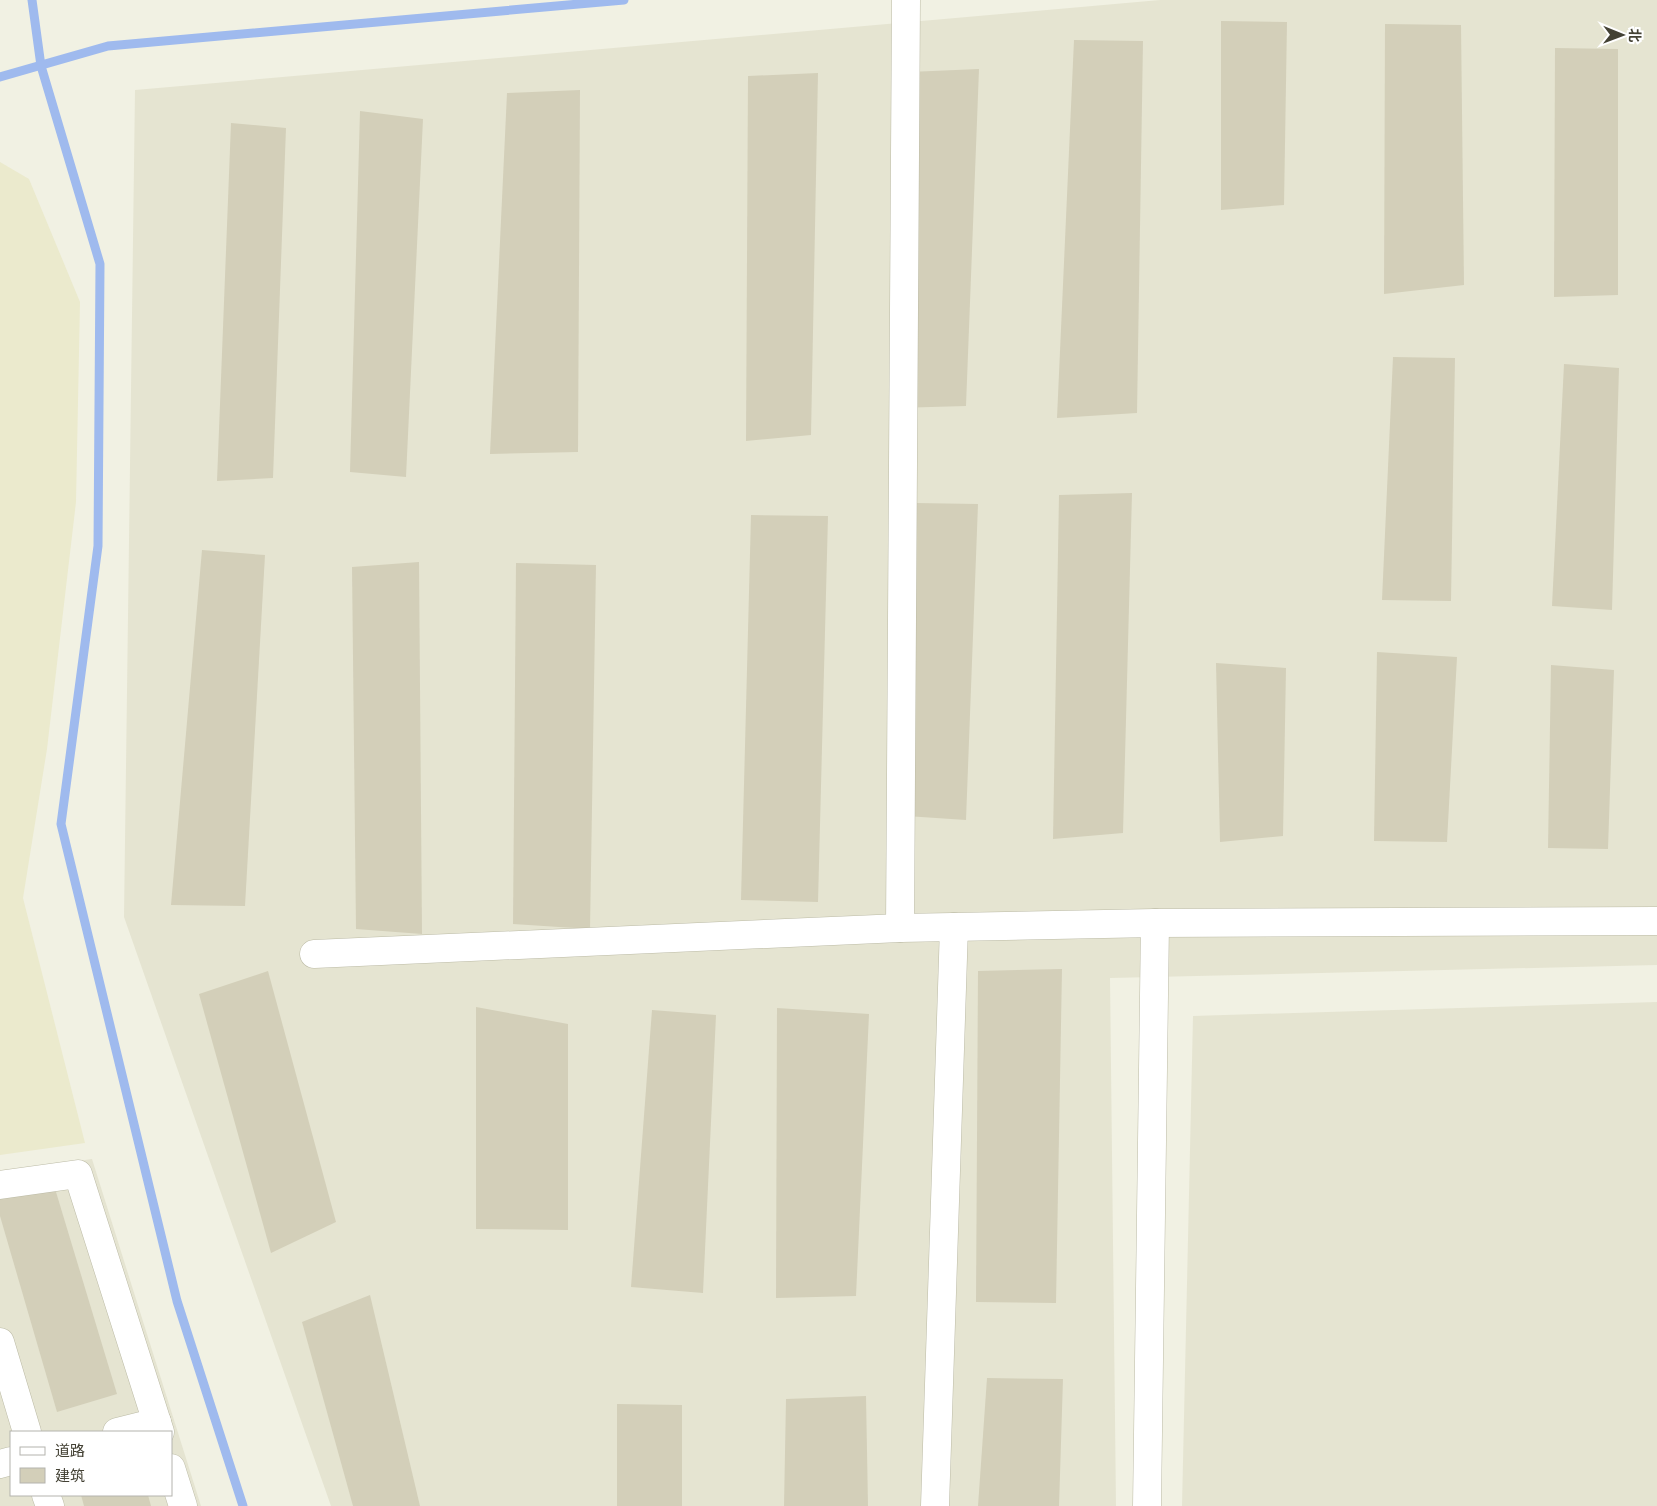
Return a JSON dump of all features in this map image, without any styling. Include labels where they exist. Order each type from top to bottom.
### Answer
[{"type":"street","points":[[900,928],[906,7]]},
{"type":"street","points":[[314,954],[900,928],[1155,923],[1657,921]]},
{"type":"street","points":[[1147,1506],[1155,923]]},
{"type":"street","points":[[935,1506],[954,927]]},
{"type":"street","points":[[0,1185],[78,1174],[158,1427],[125,1431]]},
{"type":"street","points":[[0,1342],[28,1431]]},
{"type":"street","points":[[172,1471],[183,1506]]},
{"type":"shaded area","points":[[1160,0],[1657,0],[1657,965],[1110,978],[1116,1506],[331,1506],[124,917],[135,90]]},
{"type":"shaded area","points":[[0,162],[29,179],[80,302],[76,502],[47,749],[23,898],[85,1143],[0,1155]]},
{"type":"shaded area","points":[[1657,1002],[1657,1506],[1182,1506],[1193,1016]]},
{"type":"shaded area","points":[[92,1159],[201,1506],[0,1506],[0,1172]]},
{"type":"building","points":[[1221,21],[1287,22],[1284,205],[1221,210]]},
{"type":"building","points":[[1385,24],[1461,25],[1464,285],[1384,294]]},
{"type":"building","points":[[1074,40],[1143,41],[1137,413],[1057,418]]},
{"type":"building","points":[[1555,48],[1618,49],[1618,295],[1554,297]]},
{"type":"building","points":[[979,69],[966,406],[896,408],[909,72]]},
{"type":"building","points":[[818,73],[811,435],[746,441],[748,76]]},
{"type":"building","points":[[580,90],[578,452],[490,454],[507,93]]},
{"type":"building","points":[[360,111],[423,119],[406,477],[350,472]]},
{"type":"building","points":[[231,123],[286,128],[273,478],[217,481]]},
{"type":"building","points":[[1393,357],[1455,358],[1451,601],[1382,600]]},
{"type":"building","points":[[1564,364],[1619,368],[1612,610],[1552,606]]},
{"type":"building","points":[[1132,493],[1123,833],[1053,839],[1059,495]]},
{"type":"building","points":[[915,503],[978,504],[966,820],[906,816]]},
{"type":"building","points":[[751,515],[828,516],[818,902],[741,900]]},
{"type":"building","points":[[202,550],[265,555],[245,906],[171,905]]},
{"type":"building","points":[[419,562],[422,934],[356,929],[352,567]]},
{"type":"building","points":[[516,563],[596,565],[590,929],[513,924]]},
{"type":"building","points":[[1377,652],[1457,657],[1447,842],[1374,841]]},
{"type":"building","points":[[1216,663],[1286,668],[1283,836],[1220,842]]},
{"type":"building","points":[[1551,665],[1614,670],[1608,849],[1548,848]]},
{"type":"building","points":[[1062,969],[1056,1303],[976,1302],[978,971]]},
{"type":"building","points":[[268,971],[336,1222],[271,1253],[199,994]]},
{"type":"building","points":[[476,1007],[568,1024],[568,1230],[476,1229]]},
{"type":"building","points":[[777,1008],[869,1014],[856,1296],[776,1298]]},
{"type":"building","points":[[652,1010],[716,1015],[703,1293],[631,1287]]},
{"type":"building","points":[[53,1182],[117,1394],[57,1412],[0,1216],[0,1198]]},
{"type":"building","points":[[370,1295],[420,1506],[353,1506],[302,1322]]},
{"type":"building","points":[[987,1378],[1063,1379],[1059,1506],[978,1506]]},
{"type":"building","points":[[866,1396],[868,1506],[784,1506],[786,1399]]},
{"type":"building","points":[[617,1404],[682,1405],[682,1506],[617,1506]]},
{"type":"building","points":[[81,1496],[148,1496],[151,1506],[84,1506]]},
{"type":"waterway","points":[[32,0],[41,66],[100,264],[98,546],[61,824],[177,1301],[243,1506]]},
{"type":"waterway","points":[[0,77],[108,46],[624,0]]}]
